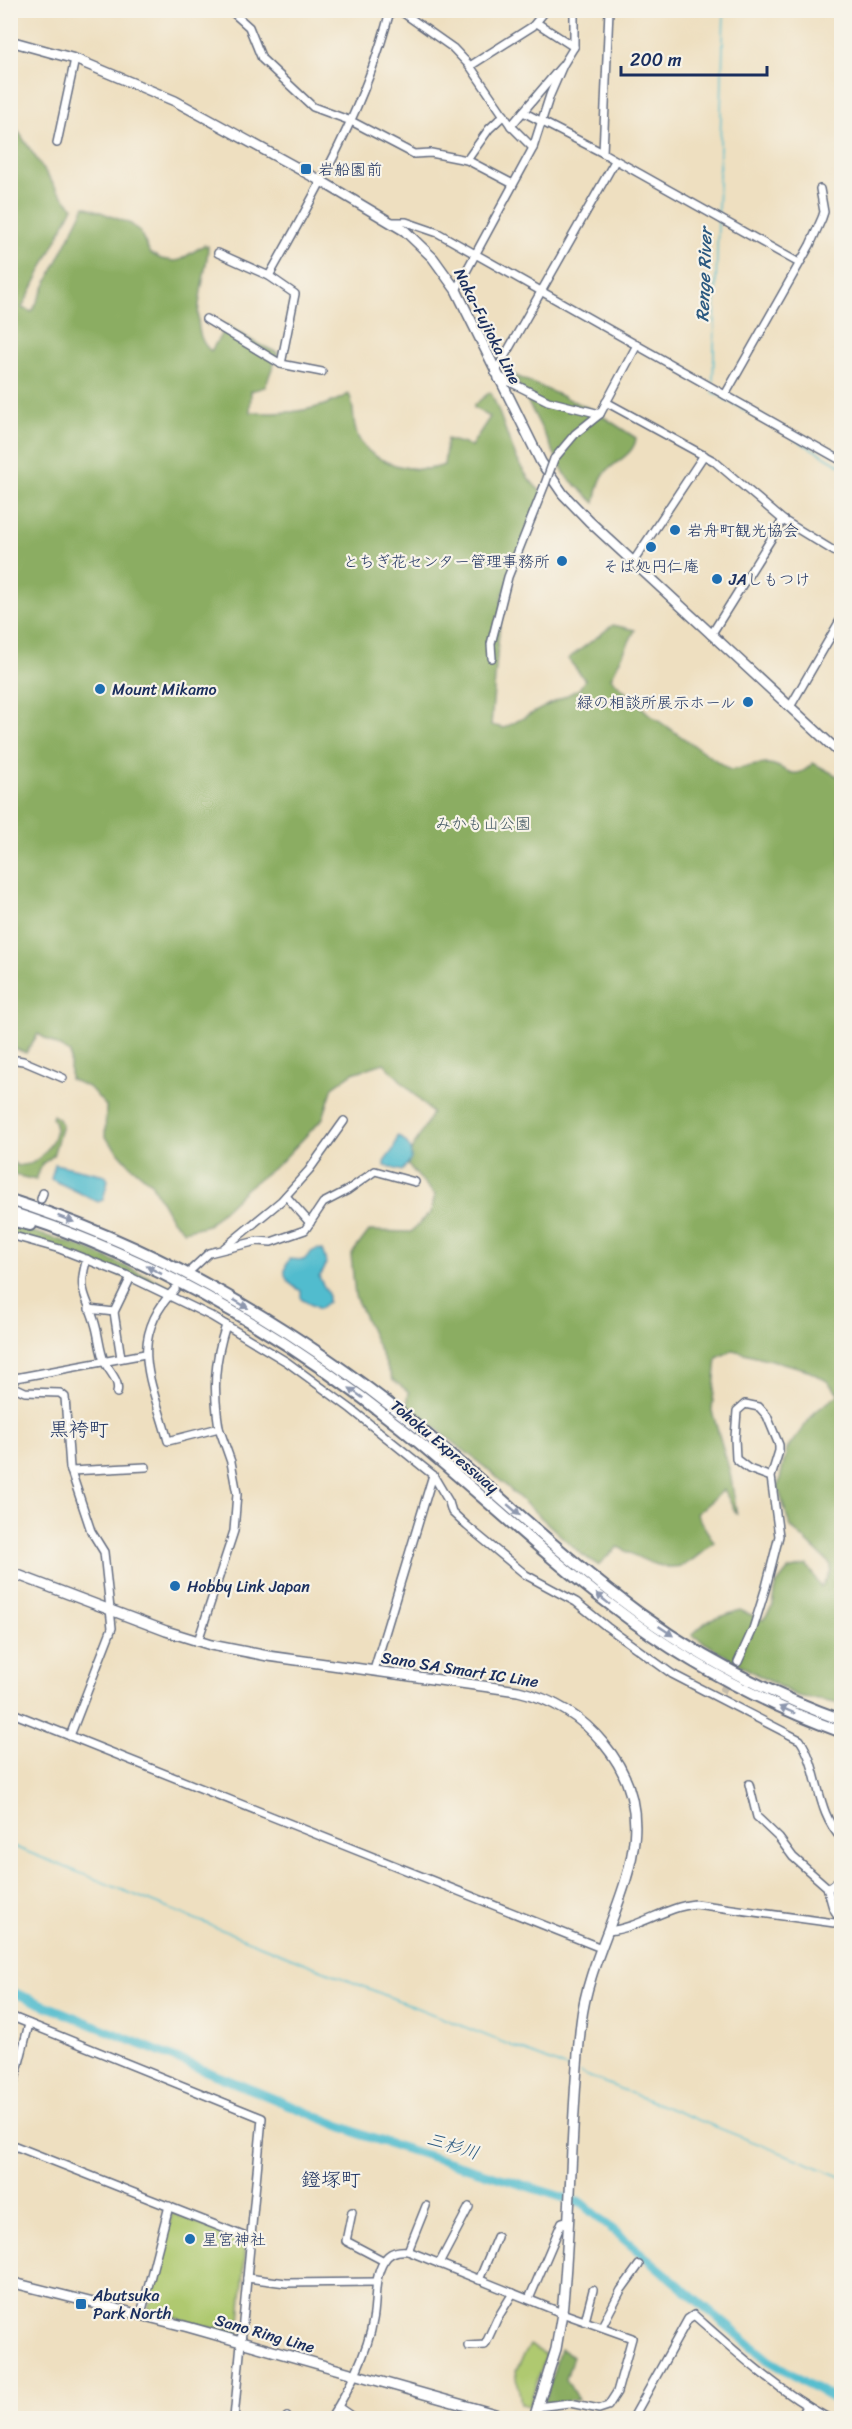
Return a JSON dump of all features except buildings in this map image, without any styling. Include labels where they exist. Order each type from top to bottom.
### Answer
[{"type":"highway","name":"Tohoku Expressway","points":[[10,1200],[76,1224],[150,1256],[229,1297],[278,1327],[338,1366],[407,1418],[573,1560],[657,1625],[705,1656],[763,1688],[842,1720]]},
{"type":"highway","name":"Tohoku Expressway","points":[[10,1212],[99,1245],[154,1270],[265,1331],[324,1370],[400,1427],[615,1609],[676,1652],[759,1698],[842,1732]]},
{"type":"highway","points":[[10,1220],[99,1245]]},
{"type":"main road","name":"Naka-Fujioka Line","points":[[10,41],[75,60],[182,104],[393,222],[418,242],[433,258],[456,290],[541,462],[563,494],[711,635],[842,755]]},
{"type":"main road","name":"Sano SA Smart IC Line","points":[[10,1572],[198,1641],[236,1651],[529,1693],[569,1711],[588,1725],[617,1762],[625,1779],[635,1825],[632,1864],[601,1948],[584,2005],[577,2062],[569,2220]]},
{"type":"main road","points":[[534,2418],[556,2349],[562,2313],[569,2220]]},
{"type":"main road","name":"Sano Ring Line","points":[[10,2282],[141,2314],[509,2418]]},
{"type":"street","points":[[230,10],[249,27],[262,59],[313,107],[351,121],[414,154],[432,153],[467,160],[513,184]]},
{"type":"street","points":[[269,276],[351,121],[378,53],[390,10]]},
{"type":"street","points":[[399,10],[453,48],[470,66],[511,126],[533,148]]},
{"type":"street","points":[[470,66],[537,23],[546,10]]},
{"type":"street","points":[[511,126],[563,65],[574,47],[574,10]]},
{"type":"street","points":[[603,153],[609,10]]},
{"type":"street","points":[[537,23],[574,47]]},
{"type":"street","points":[[57,143],[75,60]]},
{"type":"street","points":[[456,290],[533,148],[563,65]]},
{"type":"street","points":[[523,112],[603,153],[799,263]]},
{"type":"street","points":[[467,160],[489,129],[504,115]]},
{"type":"street","points":[[600,414],[548,401],[497,376],[541,291],[615,161]]},
{"type":"street","points":[[725,395],[822,218],[824,212],[820,189]]},
{"type":"street","points":[[393,222],[406,222],[433,231],[842,460]]},
{"type":"street","points":[[218,253],[269,276],[295,294],[281,364]]},
{"type":"street","points":[[206,319],[281,364],[322,372]]},
{"type":"street","points":[[492,658],[491,644],[508,577],[554,459],[575,434],[600,414],[637,345]]},
{"type":"street","points":[[606,402],[704,454],[724,468],[783,520],[842,556]]},
{"type":"street","points":[[633,562],[704,454]]},
{"type":"street","points":[[711,635],[783,520]]},
{"type":"street","points":[[790,707],[842,616]]},
{"type":"street","points":[[10,1059],[23,1061],[63,1078]]},
{"type":"street","points":[[192,1269],[209,1254],[224,1248],[286,1196],[309,1170],[344,1121]]},
{"type":"street","points":[[224,1248],[234,1248],[257,1241],[271,1242],[305,1230],[323,1203],[375,1171],[415,1182]]},
{"type":"street","points":[[286,1196],[310,1223]]},
{"type":"street","points":[[26,1239],[29,1230]]},
{"type":"street","points":[[10,1235],[87,1258],[172,1292],[286,1362],[351,1409],[433,1475],[449,1502],[452,1512],[526,1575],[576,1602],[672,1674],[720,1695],[800,1740],[809,1753],[818,1792],[832,1829],[842,1839]]},
{"type":"street","points":[[87,1258],[82,1293],[104,1361],[117,1383],[117,1394]]},
{"type":"street","points":[[121,1358],[114,1312],[131,1277]]},
{"type":"street","points":[[172,1292],[156,1311],[148,1330],[145,1354],[168,1441],[219,1428]]},
{"type":"street","points":[[89,1309],[114,1312]]},
{"type":"street","points":[[198,1641],[234,1530],[237,1494],[231,1462],[219,1428],[215,1401],[215,1371],[226,1325]]},
{"type":"street","points":[[10,1379],[145,1354]]},
{"type":"street","points":[[10,1385],[34,1394],[63,1395],[71,1471],[92,1531],[104,1552],[111,1635],[70,1736]]},
{"type":"street","points":[[738,1662],[753,1629],[778,1544],[778,1518],[771,1477],[779,1451],[776,1437],[771,1421],[759,1407],[745,1404],[737,1411],[736,1459],[749,1469],[771,1477]]},
{"type":"street","points":[[71,1471],[146,1467]]},
{"type":"street","points":[[374,1670],[433,1475]]},
{"type":"street","points":[[10,1713],[601,1948]]},
{"type":"street","points":[[749,1784],[757,1817],[779,1838],[793,1857],[828,1889],[842,1932]]},
{"type":"street","points":[[828,1889],[842,1877]]},
{"type":"street","points":[[608,1931],[632,1926],[684,1905],[695,1904],[840,1923]]},
{"type":"street","points":[[10,2016],[262,2118],[234,2418]]},
{"type":"street","points":[[10,2099],[29,2024]]},
{"type":"street","points":[[10,2144],[251,2239]]},
{"type":"street","points":[[141,2314],[169,2206]]},
{"type":"street","points":[[408,2251],[426,2206]]},
{"type":"street","points":[[439,2264],[470,2207]]},
{"type":"street","points":[[352,2212],[346,2241],[384,2261]]},
{"type":"street","points":[[529,2299],[555,2233],[562,2222],[569,2220]]},
{"type":"street","points":[[479,2280],[497,2237]]},
{"type":"street","points":[[332,2418],[355,2374],[373,2322],[376,2282],[384,2261],[397,2251],[408,2251],[562,2313],[628,2336],[633,2341],[617,2392],[608,2406],[599,2409],[570,2403],[537,2407]]},
{"type":"street","points":[[602,2326],[621,2290],[639,2265]]},
{"type":"street","points":[[247,2278],[286,2283],[376,2282]]},
{"type":"street","points":[[585,2320],[593,2290]]},
{"type":"street","points":[[468,2346],[485,2345],[513,2293]]},
{"type":"street","points":[[633,2418],[687,2319],[694,2315],[757,2369],[807,2407],[828,2418]]},
{"type":"street","points":[[338,2407],[354,2418]]},
{"type":"street","points":[[800,2418],[807,2407]]},
{"type":"green space","name":"みかも山公園","points":[[10,119],[58,191],[73,207],[22,308],[32,312],[85,206],[131,224],[140,232],[150,253],[161,259],[180,260],[204,245],[208,246],[198,316],[203,342],[211,351],[227,325],[254,342],[278,353],[265,387],[251,391],[250,412],[276,413],[313,408],[349,394],[357,434],[365,448],[397,466],[422,469],[444,465],[447,439],[471,446],[490,417],[474,408],[474,405],[491,393],[518,460],[533,484],[544,494],[520,559],[502,597],[491,725],[504,728],[579,689],[585,680],[568,659],[613,625],[635,630],[611,678],[650,715],[730,770],[769,764],[789,772],[800,773],[813,763],[841,778],[841,1704],[797,1696],[692,1635],[706,1622],[740,1610],[763,1620],[773,1606],[776,1585],[788,1570],[807,1565],[821,1587],[831,1571],[831,1565],[790,1526],[778,1487],[787,1449],[815,1412],[839,1394],[827,1381],[805,1369],[733,1350],[717,1358],[712,1411],[730,1472],[737,1515],[724,1490],[696,1514],[714,1542],[684,1565],[667,1567],[659,1565],[618,1547],[598,1565],[582,1555],[492,1473],[407,1405],[409,1392],[393,1380],[355,1296],[351,1255],[369,1231],[411,1232],[431,1212],[435,1195],[405,1162],[432,1113],[384,1063],[353,1073],[333,1087],[323,1118],[280,1163],[247,1188],[208,1225],[184,1231],[171,1219],[151,1183],[130,1165],[105,1137],[106,1106],[90,1088],[70,1079],[70,1053],[38,1034],[26,1053],[11,1047]]},
{"type":"green space","points":[[514,375],[593,410],[636,438],[632,449],[602,477],[595,503],[566,476]]},
{"type":"green space","points":[[53,1115],[62,1125],[53,1156],[42,1164],[36,1180],[14,1175],[11,1172],[11,1161],[18,1166],[31,1164],[51,1144],[55,1130]]},
{"type":"green space","points":[[10,1225],[83,1247],[173,1288],[166,1293],[11,1233]]},
{"type":"green space","points":[[172,2213],[246,2243],[239,2335],[148,2310]]},
{"type":"green space","points":[[530,2345],[546,2355],[529,2406],[521,2404],[516,2370]]},
{"type":"green space","points":[[560,2349],[573,2356],[566,2379],[578,2400],[544,2404]]},
{"type":"water","points":[[398,1136],[408,1145],[411,1155],[411,1159],[402,1171],[385,1166],[384,1162],[393,1150]]},
{"type":"water","points":[[55,1164],[105,1175],[108,1180],[103,1200],[98,1202],[51,1179]]},
{"type":"water","points":[[317,1249],[322,1250],[325,1258],[326,1264],[319,1277],[328,1294],[328,1302],[319,1309],[301,1299],[301,1291],[288,1281],[285,1274],[289,1259],[304,1260]]},
{"type":"waterway","name":"Renge River","points":[[718,214],[724,10]]},
{"type":"waterway","name":"Renge River","points":[[713,384],[718,221]]},
{"type":"waterway","name":"Renge River","points":[[713,392],[842,466]]},
{"type":"waterway","points":[[10,1845],[572,2070]]},
{"type":"waterway","name":"三杉川","points":[[10,1991],[365,2136],[581,2203],[768,2360],[842,2404]]},
{"type":"waterway","points":[[580,2073],[842,2177]]},
{"type":"tunnel","points":[[722,1692],[738,1662]]},
{"type":"place","name":"岩船園前","points":[[306,169]]},
{"type":"place","name":"岩舟町観光協会","points":[[675,530]]},
{"type":"place","name":"そば処円仁庵","points":[[651,547]]},
{"type":"place","name":"とちぎ花センター管理事務所","points":[[562,561]]},
{"type":"place","name":"JAしもつけ","points":[[717,579]]},
{"type":"place","name":"Mount Mikamo","points":[[100,689]]},
{"type":"place","name":"緑の相談所展示ホール","points":[[748,702]]},
{"type":"place","name":"Hobby Link Japan","points":[[175,1586]]},
{"type":"place","name":"星宮神社","points":[[190,2239]]},
{"type":"place","name":"Abutsuka Park North","points":[[81,2304]]},
{"type":"district","name":"黒袴町","points":[[79,1429]]},
{"type":"district","name":"鐙塚町","points":[[331,2179]]}]
